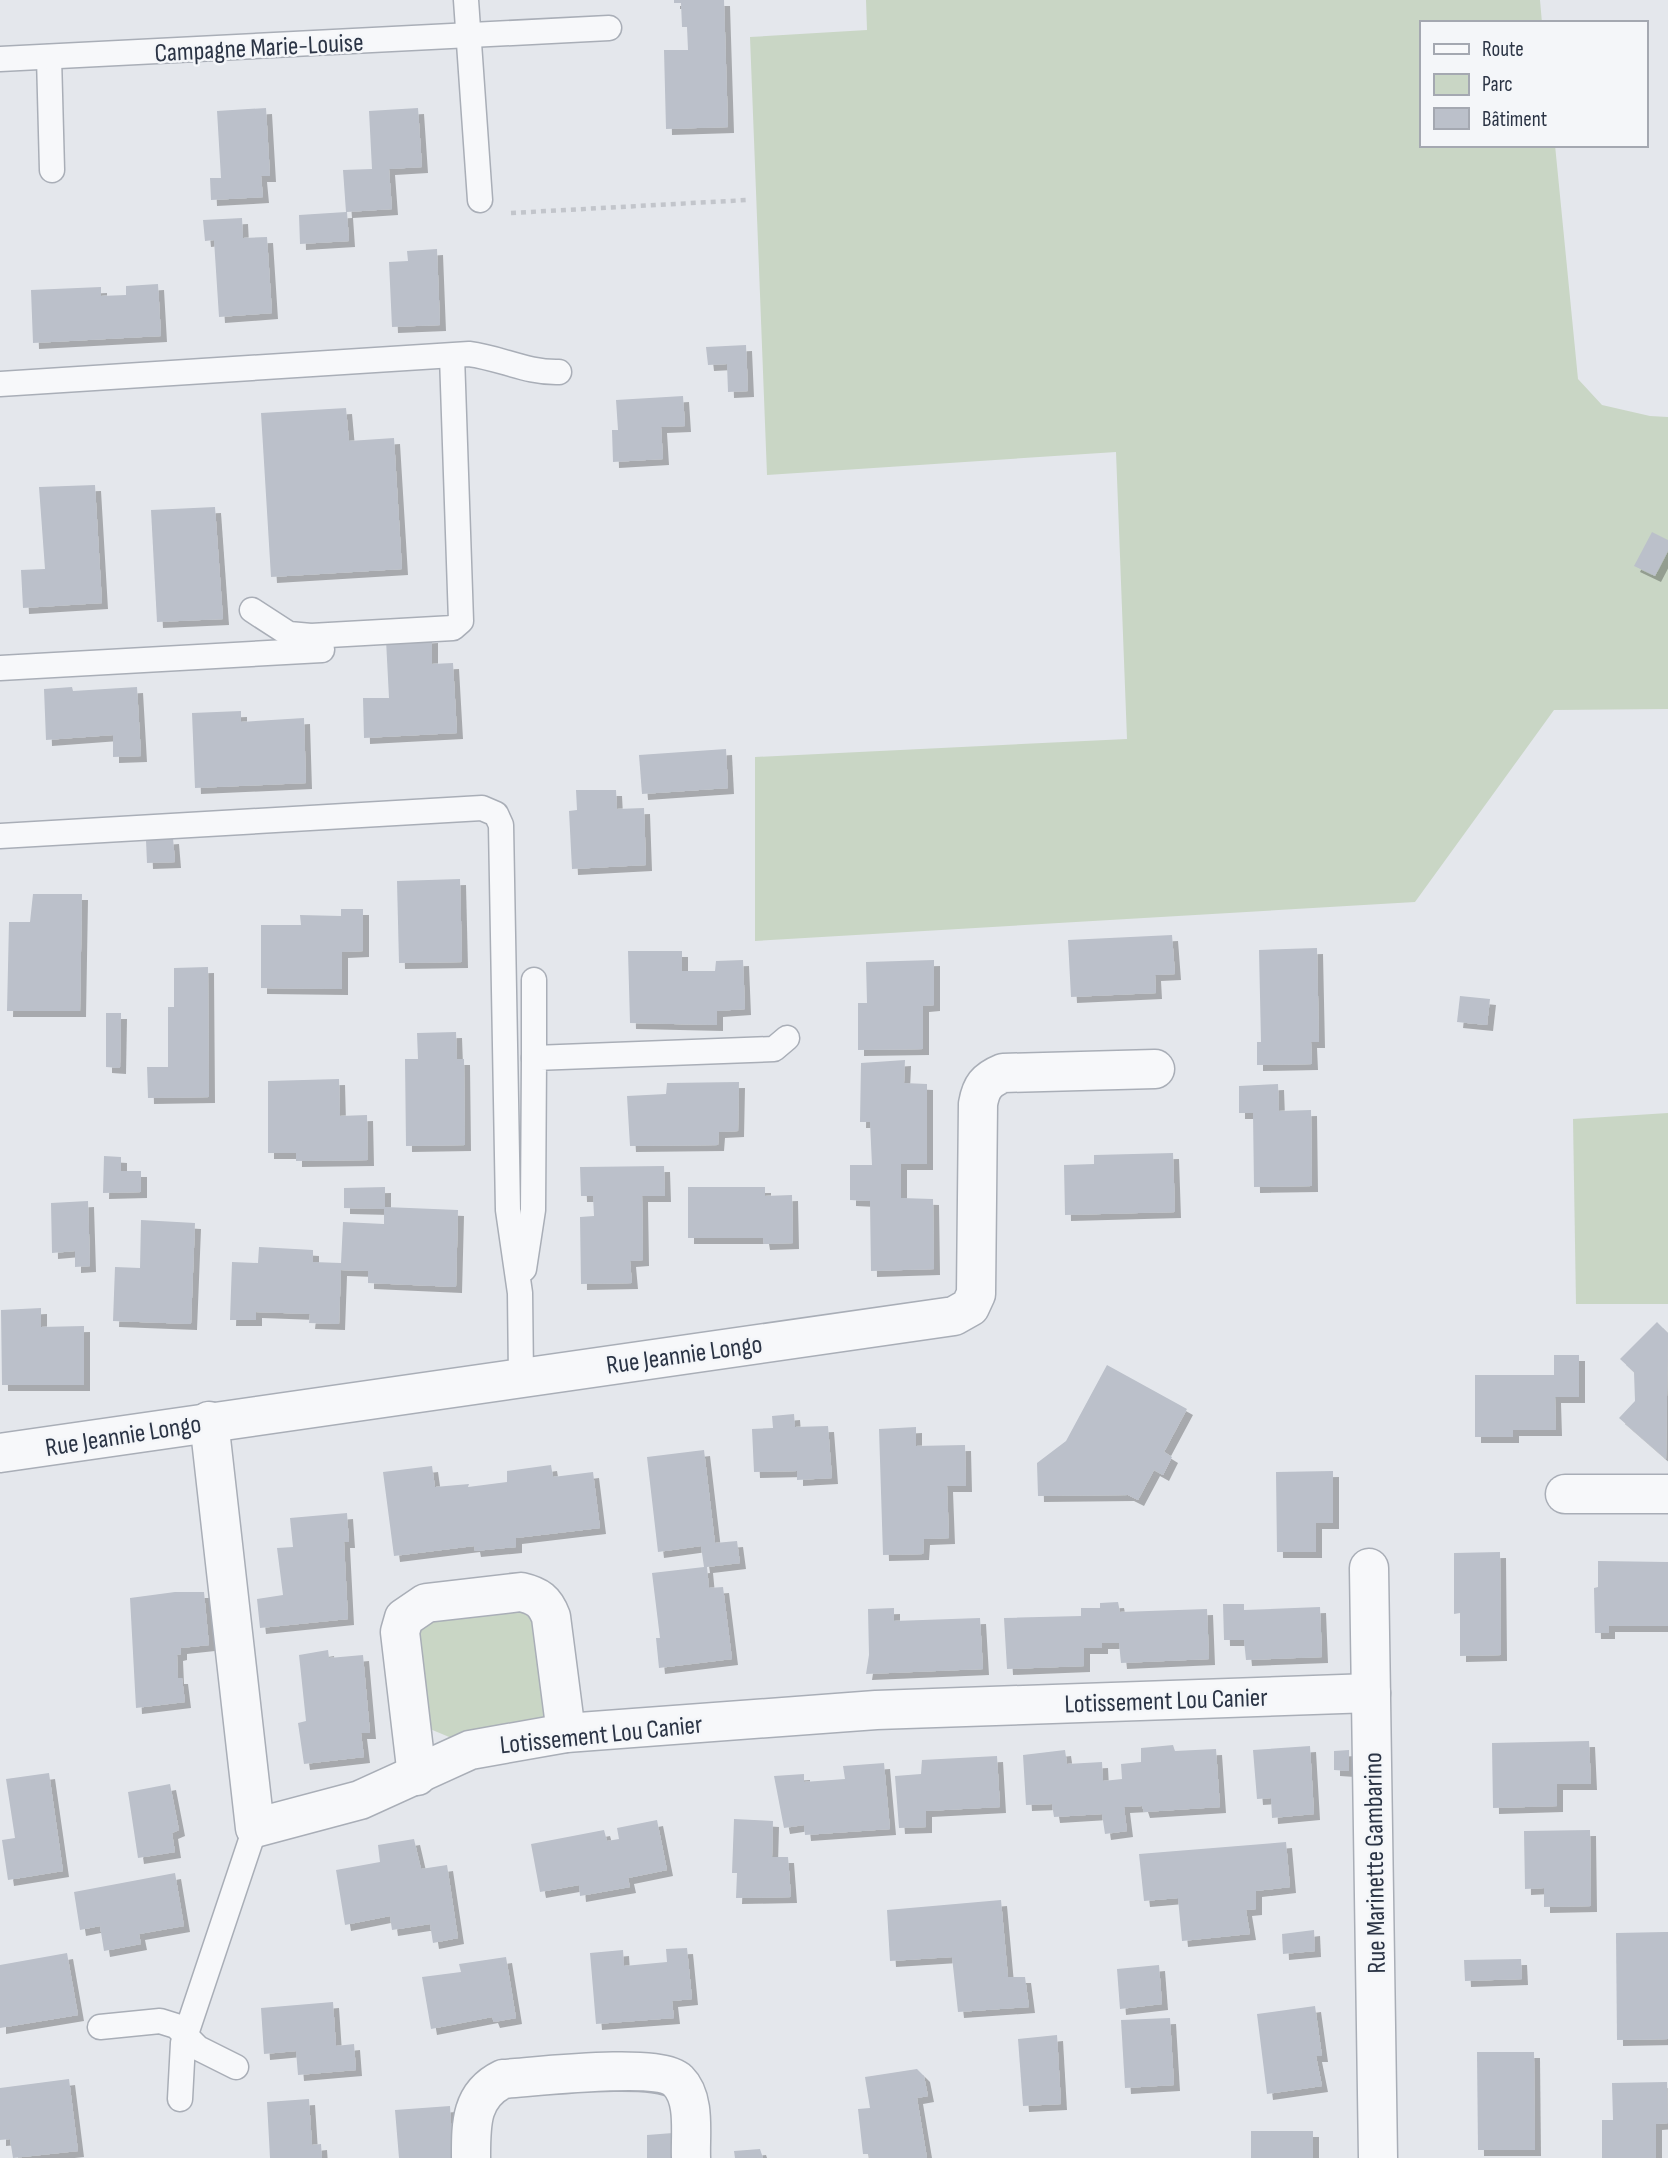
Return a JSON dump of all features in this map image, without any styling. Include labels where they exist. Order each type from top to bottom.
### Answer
[{"type":"street","name":"Rue Jeannie Longo","points":[[0,1453],[954,1316],[970,1307],[976,1294],[978,1104],[981,1089],[990,1078],[1003,1073],[1155,1069]]},
{"type":"street","points":[[209,1421],[255,1828]]},
{"type":"street","points":[[1565,1494],[1668,1494]]},
{"type":"street","name":"Rue Marinette Gambarino","points":[[1369,1569],[1378,2158]]},
{"type":"street","points":[[417,1776],[400,1632],[404,1618],[426,1603],[521,1592],[534,1595],[546,1603],[551,1617],[566,1733]]},
{"type":"street","name":"Lotissement Lou Canier","points":[[255,1828],[360,1800],[470,1750],[566,1733],[876,1710],[1371,1693]]},
{"type":"street","points":[[471,2158],[473,2111],[491,2085],[503,2079],[652,2070],[677,2080],[686,2092],[691,2158]]},
{"type":"lane","points":[[466,0],[480,200]]},
{"type":"lane","name":"Campagne Marie-Louise","points":[[0,59],[609,28]]},
{"type":"lane","points":[[49,57],[52,170]]},
{"type":"lane","points":[[0,384],[452,356],[487,356],[524,370],[559,372]]},
{"type":"lane","points":[[252,610],[289,634],[311,636],[453,628],[461,621],[452,356]]},
{"type":"lane","points":[[0,668],[322,650]]},
{"type":"lane","points":[[0,836],[482,808],[496,814],[501,825],[508,1210],[520,1293],[521,1377]]},
{"type":"lane","points":[[520,1293],[533,1210],[534,980]]},
{"type":"lane","points":[[534,1058],[782,1048]]},
{"type":"lane","points":[[180,2099],[180,2075],[186,2033],[255,1828]]},
{"type":"lane","points":[[100,2027],[160,2021],[186,2033],[198,2048],[236,2067]]},
{"type":"path","points":[[480,200],[488,213],[496,214],[747,200]]},
{"type":"green space","points":[[866,0],[1540,0],[1542,21],[1420,21],[1420,147],[1555,147],[1578,379],[1602,405],[1650,416],[1668,417],[1668,709],[1554,710],[1415,902],[755,941],[755,757],[1127,739],[1116,452],[767,475],[750,37],[867,30]]},
{"type":"green space","points":[[1668,1113],[1668,1304],[1576,1304],[1573,1119]]},
{"type":"green space","points":[[519,1606],[536,1613],[547,1716],[538,1722],[454,1739],[430,1729],[415,1642],[422,1621]]},
{"type":"building","points":[[674,0],[724,0],[728,127],[666,129],[664,50],[688,50],[687,27],[682,27],[681,3],[674,3]]},
{"type":"building","points":[[266,108],[270,176],[261,176],[263,197],[211,200],[210,178],[221,178],[217,111]]},
{"type":"building","points":[[418,108],[422,167],[389,169],[392,209],[347,212],[349,241],[300,244],[299,215],[346,212],[343,170],[372,169],[369,111]]},
{"type":"building","points":[[242,218],[243,238],[267,237],[272,313],[219,317],[214,240],[205,241],[203,220]]},
{"type":"building","points":[[437,249],[440,325],[392,327],[389,262],[408,261],[407,251]]},
{"type":"building","points":[[158,284],[161,336],[33,343],[31,290],[101,287],[101,296],[126,295],[126,286]]},
{"type":"building","points":[[746,345],[748,391],[728,392],[727,364],[708,365],[706,347]]},
{"type":"building","points":[[683,396],[685,426],[661,427],[663,459],[613,462],[612,430],[618,430],[616,400]]},
{"type":"building","points":[[346,408],[349,441],[394,438],[402,569],[271,577],[261,413]]},
{"type":"building","points":[[95,485],[102,603],[23,608],[21,570],[45,569],[39,487]]},
{"type":"building","points":[[215,507],[223,619],[157,622],[151,510]]},
{"type":"building","points":[[1652,532],[1668,540],[1668,551],[1655,576],[1634,566]]},
{"type":"building","points":[[432,637],[432,664],[453,663],[457,733],[364,738],[363,698],[389,698],[386,640]]},
{"type":"building","points":[[72,687],[73,691],[137,687],[141,756],[113,757],[113,735],[46,740],[44,689]]},
{"type":"building","points":[[241,711],[241,722],[304,718],[306,783],[195,788],[192,713]]},
{"type":"building","points":[[726,749],[728,788],[642,794],[639,755]]},
{"type":"building","points":[[576,790],[616,790],[617,809],[644,808],[646,865],[572,869],[569,811],[577,810]]},
{"type":"building","points":[[173,838],[175,862],[147,863],[146,840]]},
{"type":"building","points":[[460,879],[462,962],[399,963],[397,881]]},
{"type":"building","points":[[33,894],[82,894],[80,1011],[7,1011],[9,922],[30,922]]},
{"type":"building","points":[[341,909],[363,909],[363,951],[342,952],[342,989],[261,988],[261,925],[301,925],[300,915],[341,916]]},
{"type":"building","points":[[1172,935],[1175,974],[1155,975],[1156,993],[1071,997],[1068,940]]},
{"type":"building","points":[[1317,948],[1319,1042],[1311,1042],[1312,1064],[1257,1065],[1257,1042],[1261,1042],[1259,950]]},
{"type":"building","points":[[628,951],[682,951],[682,971],[715,971],[716,961],[743,960],[745,1009],[717,1011],[717,1025],[630,1023]]},
{"type":"building","points":[[934,960],[934,1005],[923,1006],[923,1049],[858,1050],[858,1003],[867,1003],[866,962]]},
{"type":"building","points":[[208,967],[209,1097],[148,1098],[147,1067],[168,1067],[168,1007],[174,1007],[174,968]]},
{"type":"building","points":[[1460,996],[1490,999],[1487,1025],[1457,1022]]},
{"type":"building","points":[[106,1013],[121,1013],[120,1068],[106,1067]]},
{"type":"building","points":[[456,1032],[457,1059],[464,1059],[465,1145],[406,1146],[405,1059],[418,1059],[417,1033]]},
{"type":"building","points":[[905,1060],[904,1083],[927,1084],[927,1164],[901,1164],[901,1198],[933,1199],[934,1269],[871,1271],[870,1201],[850,1200],[850,1165],[872,1165],[870,1122],[860,1122],[861,1063]]},
{"type":"building","points":[[339,1079],[340,1116],[367,1115],[368,1160],[296,1161],[296,1153],[268,1153],[268,1081]]},
{"type":"building","points":[[739,1082],[738,1131],[719,1132],[718,1145],[630,1146],[627,1096],[666,1094],[667,1083]]},
{"type":"building","points":[[1278,1084],[1279,1111],[1311,1110],[1312,1186],[1254,1187],[1253,1113],[1239,1113],[1239,1086]]},
{"type":"building","points":[[1173,1153],[1175,1212],[1065,1215],[1064,1165],[1094,1164],[1094,1155]]},
{"type":"building","points":[[104,1156],[121,1157],[121,1171],[141,1171],[141,1192],[103,1193]]},
{"type":"building","points":[[664,1166],[665,1196],[642,1196],[643,1260],[630,1261],[632,1283],[581,1284],[580,1217],[594,1216],[593,1196],[581,1196],[580,1167]]},
{"type":"building","points":[[385,1187],[385,1207],[458,1210],[456,1287],[368,1283],[368,1271],[341,1270],[339,1324],[309,1323],[310,1314],[256,1312],[256,1320],[230,1320],[232,1262],[258,1263],[259,1247],[313,1250],[313,1262],[341,1263],[343,1222],[384,1224],[384,1209],[344,1208],[344,1188]]},
{"type":"building","points":[[688,1187],[765,1187],[765,1196],[792,1195],[793,1243],[764,1244],[763,1238],[688,1238]]},
{"type":"building","points":[[88,1201],[90,1266],[75,1267],[75,1251],[52,1253],[51,1203]]},
{"type":"building","points":[[141,1220],[195,1223],[191,1324],[113,1321],[115,1267],[140,1268]]},
{"type":"building","points":[[41,1308],[41,1327],[84,1326],[84,1385],[2,1385],[1,1310]]},
{"type":"building","points":[[1657,1322],[1668,1333],[1666,1459],[1619,1418],[1635,1401],[1634,1372],[1620,1359]]},
{"type":"building","points":[[1554,1355],[1579,1355],[1579,1397],[1555,1397],[1556,1430],[1513,1430],[1513,1437],[1475,1437],[1475,1375],[1554,1375]]},
{"type":"building","points":[[1107,1365],[1187,1409],[1164,1452],[1172,1457],[1163,1475],[1154,1470],[1138,1500],[1128,1495],[1038,1496],[1037,1463],[1066,1441]]},
{"type":"building","points":[[794,1414],[795,1427],[828,1426],[832,1478],[797,1480],[797,1471],[754,1472],[752,1429],[773,1428],[772,1416]]},
{"type":"building","points":[[916,1427],[916,1446],[965,1445],[966,1486],[947,1486],[949,1538],[924,1539],[923,1554],[883,1555],[879,1429]]},
{"type":"building","points":[[704,1450],[715,1543],[737,1541],[740,1563],[707,1567],[709,1588],[723,1587],[732,1659],[659,1668],[656,1638],[660,1638],[652,1573],[704,1567],[701,1546],[658,1552],[647,1457]]},
{"type":"building","points":[[551,1465],[553,1477],[593,1472],[600,1528],[516,1538],[516,1547],[475,1551],[474,1546],[394,1556],[383,1472],[432,1466],[435,1487],[469,1484],[468,1487],[507,1482],[507,1471]]},
{"type":"building","points":[[1333,1471],[1333,1523],[1316,1523],[1316,1552],[1277,1552],[1276,1472]]},
{"type":"building","points":[[347,1513],[349,1542],[344,1542],[348,1619],[260,1628],[257,1599],[283,1595],[277,1548],[293,1547],[290,1518]]},
{"type":"building","points":[[1500,1552],[1501,1655],[1460,1656],[1460,1613],[1454,1614],[1454,1553]]},
{"type":"building","points":[[1598,1561],[1668,1562],[1668,1626],[1609,1626],[1609,1633],[1595,1633],[1594,1588],[1598,1587]]},
{"type":"building","points":[[175,1592],[204,1592],[209,1645],[181,1648],[181,1654],[177,1655],[178,1678],[182,1678],[185,1702],[136,1708],[130,1598]]},
{"type":"building","points":[[1118,1602],[1120,1612],[1207,1609],[1209,1659],[1121,1663],[1119,1643],[1102,1643],[1102,1648],[1084,1648],[1084,1666],[1007,1669],[1004,1618],[1081,1616],[1081,1608],[1100,1608],[1100,1603]]},
{"type":"building","points":[[1223,1604],[1244,1604],[1244,1610],[1320,1607],[1322,1657],[1246,1660],[1244,1640],[1224,1640]]},
{"type":"building","points":[[894,1608],[894,1621],[980,1618],[983,1669],[866,1674],[869,1655],[868,1609]]},
{"type":"building","points":[[328,1650],[329,1658],[363,1655],[370,1733],[361,1733],[364,1757],[304,1764],[298,1723],[306,1721],[299,1655]]},
{"type":"building","points":[[1589,1741],[1591,1784],[1557,1784],[1557,1806],[1493,1808],[1492,1743]]},
{"type":"building","points":[[1173,1745],[1175,1751],[1216,1749],[1220,1807],[1144,1812],[1142,1806],[1124,1807],[1127,1831],[1105,1834],[1102,1814],[1054,1817],[1052,1804],[1026,1805],[1023,1755],[1065,1750],[1067,1764],[1102,1762],[1103,1781],[1122,1779],[1121,1764],[1141,1762],[1141,1748]]},
{"type":"building","points":[[1310,1746],[1314,1814],[1272,1818],[1271,1798],[1257,1799],[1253,1750]]},
{"type":"building","points":[[1349,1750],[1349,1771],[1334,1770],[1334,1751]]},
{"type":"building","points":[[997,1756],[1000,1807],[926,1811],[926,1827],[899,1828],[895,1776],[921,1774],[922,1760]]},
{"type":"building","points":[[884,1763],[890,1829],[805,1835],[804,1825],[784,1828],[774,1776],[804,1774],[804,1782],[845,1779],[843,1766]]},
{"type":"building","points":[[49,1773],[63,1871],[8,1880],[2,1840],[15,1838],[6,1779]]},
{"type":"building","points":[[170,1784],[179,1830],[172,1833],[175,1852],[138,1858],[128,1792]]},
{"type":"building","points":[[734,1819],[773,1821],[772,1857],[788,1857],[791,1897],[736,1898],[737,1873],[732,1873]]},
{"type":"building","points":[[657,1820],[667,1870],[628,1878],[630,1887],[580,1896],[579,1885],[540,1892],[531,1844],[604,1830],[607,1841],[619,1839],[617,1828]]},
{"type":"building","points":[[1590,1830],[1591,1906],[1544,1907],[1544,1888],[1525,1889],[1524,1831]]},
{"type":"building","points":[[414,1839],[421,1869],[447,1865],[458,1938],[433,1943],[430,1924],[392,1930],[390,1916],[345,1925],[336,1870],[380,1862],[378,1845]]},
{"type":"building","points":[[1286,1842],[1290,1887],[1256,1891],[1256,1909],[1246,1910],[1250,1934],[1182,1941],[1178,1898],[1144,1901],[1139,1854]]},
{"type":"building","points":[[175,1873],[184,1926],[139,1934],[141,1944],[104,1951],[100,1926],[80,1930],[74,1892]]},
{"type":"building","points":[[1001,1900],[1008,1977],[1025,1977],[1029,2007],[958,2012],[952,1957],[890,1961],[887,1910]]},
{"type":"building","points":[[1314,1930],[1315,1951],[1283,1954],[1282,1934]]},
{"type":"building","points":[[1668,1932],[1668,2039],[1617,2040],[1616,1933]]},
{"type":"building","points":[[687,1948],[692,1999],[672,2001],[674,2018],[596,2024],[590,1953],[623,1950],[624,1966],[667,1962],[666,1949]]},
{"type":"building","points":[[67,1953],[78,2015],[0,2028],[0,1965]]},
{"type":"building","points":[[506,1957],[516,2018],[494,2022],[492,2017],[431,2029],[422,1977],[461,1972],[459,1964]]},
{"type":"building","points":[[1521,1959],[1522,1979],[1465,1981],[1464,1960]]},
{"type":"building","points":[[1159,1965],[1162,2004],[1120,2009],[1117,1969]]},
{"type":"building","points":[[333,2002],[336,2046],[354,2044],[356,2070],[298,2075],[296,2051],[264,2054],[261,2008]]},
{"type":"building","points":[[1315,2006],[1322,2056],[1316,2056],[1322,2086],[1267,2094],[1257,2014]]},
{"type":"building","points":[[1170,2018],[1174,2085],[1125,2088],[1121,2020]]},
{"type":"building","points":[[1057,2035],[1061,2104],[1023,2106],[1018,2039]]},
{"type":"building","points":[[1477,2052],[1534,2052],[1535,2150],[1478,2150]]},
{"type":"building","points":[[917,2069],[924,2076],[928,2096],[917,2098],[927,2158],[870,2158],[869,2154],[863,2154],[858,2109],[870,2108],[865,2077]]},
{"type":"building","points":[[69,2079],[78,2151],[13,2158],[10,2139],[0,2140],[0,2088]]},
{"type":"building","points":[[1667,2082],[1668,2123],[1656,2124],[1656,2158],[1602,2158],[1602,2120],[1613,2120],[1612,2083]]},
{"type":"building","points":[[309,2099],[312,2145],[321,2144],[322,2158],[270,2158],[267,2102]]},
{"type":"building","points":[[450,2106],[453,2158],[399,2158],[395,2110]]},
{"type":"building","points":[[1251,2131],[1313,2131],[1313,2158],[1251,2158]]},
{"type":"building","points":[[673,2133],[674,2158],[647,2158],[647,2135]]},
{"type":"building","points":[[760,2149],[763,2158],[735,2158],[734,2151]]}]
